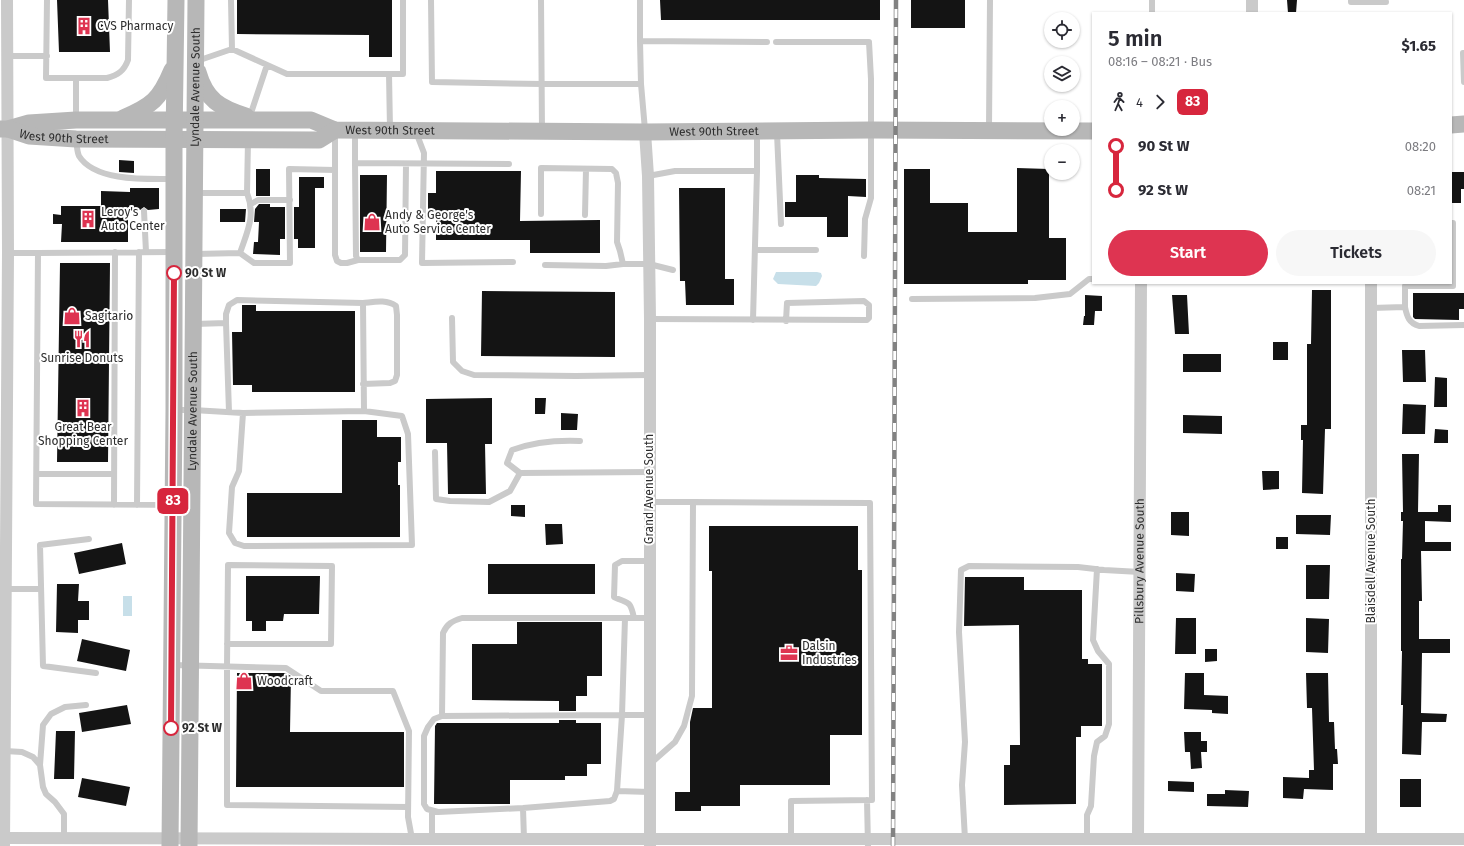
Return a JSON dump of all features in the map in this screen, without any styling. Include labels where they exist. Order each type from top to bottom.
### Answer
[{"type":"main road","name":"Lyndale Avenue South","points":[[170,842],[176,0]]},
{"type":"main road","name":"Lyndale Avenue South","points":[[189,842],[194,410],[193,324],[196,0]]},
{"type":"main road","points":[[117,120],[140,111],[156,99],[166,83],[175,62]]},
{"type":"main road","points":[[195,62],[200,79],[206,91],[214,101],[221,107],[255,119]]},
{"type":"main road","name":"West 90th Street","points":[[4,129],[29,123],[76,120],[195,121],[255,119],[311,120],[335,130],[542,130],[645,132],[871,130],[1092,131]]},
{"type":"main road","points":[[1452,125],[1464,124]]},
{"type":"main road","name":"West 90th Street","points":[[4,129],[29,136],[76,139],[174,140],[319,140],[335,130]]},
{"type":"street","points":[[7,0],[8,56],[4,129],[8,253],[5,751],[2,841],[43,842],[64,839],[170,842],[412,843],[432,839],[524,839],[650,843],[750,843],[785,841],[868,843],[965,839],[1464,839]]},
{"type":"street","points":[[1252,0],[1252,12]]},
{"type":"street","name":"Grand Avenue South","points":[[645,132],[648,176],[650,319],[650,843]]},
{"type":"street","name":"Pillsbury Avenue South","points":[[1138,839],[1141,284]]},
{"type":"street","name":"Blaisdell Avenue South","points":[[1371,839],[1372,284]]},
{"type":"lane","points":[[47,0],[46,78],[107,78],[117,75],[125,69],[128,60],[129,0]]},
{"type":"lane","points":[[231,0],[232,49]]},
{"type":"lane","points":[[195,62],[232,49],[287,74],[403,74],[403,0]]},
{"type":"lane","points":[[431,0],[432,82],[641,84]]},
{"type":"lane","points":[[541,0],[542,130]]},
{"type":"lane","points":[[640,0],[641,84],[645,132]]},
{"type":"lane","points":[[989,131],[990,0]]},
{"type":"lane","points":[[1152,0],[1152,12]]},
{"type":"lane","points":[[1351,0],[1351,2],[1386,2]]},
{"type":"lane","points":[[640,41],[767,42]]},
{"type":"lane","points":[[776,42],[869,42],[871,79],[871,198],[865,219],[864,256]]},
{"type":"lane","points":[[1463,53],[1464,82]]},
{"type":"lane","points":[[8,56],[47,56]]},
{"type":"lane","points":[[255,119],[254,106],[267,65]]},
{"type":"lane","points":[[389,74],[390,130]]},
{"type":"lane","points":[[76,78],[76,120]]},
{"type":"lane","points":[[335,130],[335,255],[337,261],[342,263],[358,260],[400,260],[405,255],[406,164]]},
{"type":"lane","points":[[355,130],[356,256],[358,260]]},
{"type":"lane","points":[[416,130],[424,152],[422,263],[513,262]]},
{"type":"lane","points":[[753,320],[756,250],[757,131]]},
{"type":"lane","points":[[777,131],[781,224]]},
{"type":"lane","points":[[76,139],[78,154],[84,162],[97,170],[115,177],[143,182],[174,179]]},
{"type":"lane","points":[[240,253],[250,225],[251,204],[247,193],[248,140]]},
{"type":"lane","points":[[355,163],[510,164]]},
{"type":"lane","points":[[541,214],[541,168],[612,169],[616,173],[618,183],[617,242],[623,264]]},
{"type":"lane","points":[[194,254],[240,253],[254,263],[290,263],[289,169],[335,170]]},
{"type":"lane","points":[[585,215],[586,169]]},
{"type":"lane","points":[[648,176],[675,171],[757,171]]},
{"type":"lane","points":[[194,193],[247,193]]},
{"type":"lane","points":[[251,204],[258,200],[290,200]]},
{"type":"lane","points":[[144,211],[146,252]]},
{"type":"lane","points":[[1452,223],[1453,286],[1417,284],[1405,286],[1405,307],[1408,318],[1415,325],[1464,325]]},
{"type":"lane","points":[[756,250],[816,250]]},
{"type":"lane","points":[[114,505],[116,252]]},
{"type":"lane","points":[[137,505],[138,252]]},
{"type":"lane","points":[[8,253],[174,252]]},
{"type":"lane","points":[[38,253],[36,504],[193,505]]},
{"type":"lane","points":[[545,265],[606,266],[623,264],[649,264],[673,270]]},
{"type":"lane","points":[[912,299],[1035,298],[1070,294],[1089,279],[1092,279]]},
{"type":"lane","points":[[229,412],[226,314],[229,305],[237,300],[363,303],[382,301],[396,306],[397,375],[395,381],[390,383],[363,384]]},
{"type":"lane","points":[[650,319],[786,321],[867,320],[869,318],[869,306],[864,301],[787,303],[786,321]]},
{"type":"lane","points":[[363,303],[364,411]]},
{"type":"lane","points":[[1372,308],[1405,307]]},
{"type":"lane","points":[[452,318],[453,362],[462,371],[474,375],[649,375]]},
{"type":"lane","points":[[193,324],[226,323]]},
{"type":"lane","points":[[174,410],[243,413],[364,411],[402,416],[408,434],[412,544],[244,546],[235,543],[229,533],[232,487],[239,471],[243,413]]},
{"type":"lane","points":[[580,441],[555,440],[525,445],[512,450],[508,463],[520,473],[649,472]]},
{"type":"lane","points":[[435,452],[436,499],[450,501],[489,502],[510,491],[520,473]]},
{"type":"lane","points":[[37,474],[114,474]]},
{"type":"lane","points":[[650,502],[870,503],[872,800],[791,802],[785,841]]},
{"type":"lane","points":[[650,764],[675,742],[684,726],[692,696],[693,502]]},
{"type":"lane","points":[[89,539],[40,545],[43,666],[96,674]]},
{"type":"lane","points":[[634,618],[632,606],[627,602],[614,597],[615,565],[622,561],[650,561]]},
{"type":"lane","points":[[228,644],[331,644],[332,566],[228,565],[227,805],[408,807]]},
{"type":"lane","points":[[965,839],[962,785],[965,742],[959,632],[961,570],[969,566],[1078,566],[1140,572]]},
{"type":"lane","points":[[1087,839],[1087,815],[1091,806],[1094,756],[1098,742],[1105,736],[1110,724],[1109,664],[1098,651],[1093,640],[1097,569]]},
{"type":"lane","points":[[6,589],[40,589]]},
{"type":"lane","points":[[442,716],[443,633],[446,626],[453,620],[462,618],[650,618]]},
{"type":"lane","points":[[625,618],[622,715],[617,791],[614,798],[610,801],[523,808],[438,812],[427,809],[424,804],[423,741],[424,736],[434,719],[442,716],[622,715],[650,715]]},
{"type":"lane","points":[[171,665],[286,668],[321,691],[393,691],[409,731],[408,807],[412,843]]},
{"type":"lane","points":[[64,839],[64,814],[55,802],[46,794],[43,787],[40,765],[43,725],[51,714],[65,707],[86,705]]},
{"type":"lane","points":[[5,751],[22,752],[33,757],[40,765]]},
{"type":"lane","points":[[617,791],[650,792]]},
{"type":"lane","points":[[867,800],[868,843]]},
{"type":"lane","points":[[523,808],[524,839]]},
{"type":"lane","points":[[432,811],[432,839]]},
{"type":"water","points":[[776,272],[817,272],[821,273],[822,276],[816,286],[778,284],[773,279]]},
{"type":"water","points":[[123,596],[132,596],[132,616],[123,616]]},
{"type":"building","name":"CVS Pharmacy","points":[[57,0],[108,0],[110,52],[59,52]]},
{"type":"building","points":[[237,0],[392,0],[392,57],[369,57],[369,35],[237,34]]},
{"type":"building","points":[[660,0],[880,0],[880,20],[661,20]]},
{"type":"building","points":[[911,0],[965,0],[965,28],[911,28]]},
{"type":"building","points":[[1287,0],[1297,0],[1296,12],[1288,12]]},
{"type":"building","points":[[119,160],[134,161],[134,173],[119,172]]},
{"type":"building","points":[[1017,168],[1044,169],[1044,180],[1049,180],[1049,238],[1066,238],[1066,280],[1028,280],[1028,284],[904,284],[904,169],[930,169],[930,203],[968,203],[968,232],[1017,232]]},
{"type":"building","points":[[256,169],[270,169],[270,196],[256,196]]},
{"type":"building","points":[[436,171],[521,171],[520,221],[600,220],[600,253],[530,253],[530,240],[436,240],[436,215],[428,215],[428,193],[436,193]]},
{"type":"building","points":[[1452,172],[1464,172],[1464,189],[1461,189],[1461,203],[1452,203]]},
{"type":"building","points":[[360,175],[387,175],[386,252],[360,252]]},
{"type":"building","points":[[796,175],[819,175],[819,178],[866,179],[866,197],[848,196],[848,237],[827,237],[827,217],[785,217],[785,202],[796,202]]},
{"type":"building","points":[[299,177],[324,177],[324,188],[315,188],[315,248],[298,248],[298,239],[294,239],[294,207],[299,207]]},
{"type":"building","name":"Leroy's Auto Center","points":[[130,188],[159,188],[159,209],[148,210],[144,207],[140,210],[128,210],[128,242],[61,242],[62,224],[53,224],[53,214],[61,215],[61,206],[101,206],[101,191],[130,192]]},
{"type":"building","points":[[679,188],[725,188],[725,279],[734,279],[734,305],[686,305],[685,281],[680,281]]},
{"type":"building","points":[[259,204],[270,204],[270,207],[285,207],[285,239],[280,239],[280,255],[253,254],[254,242],[258,242],[259,222],[254,222],[255,209]]},
{"type":"building","points":[[220,209],[246,209],[245,222],[220,222]]},
{"type":"building","name":"Great Bear Shopping Center","points":[[60,263],[110,263],[108,462],[57,462]]},
{"type":"building","points":[[1312,290],[1331,290],[1331,429],[1325,429],[1323,494],[1302,493],[1303,440],[1301,440],[1301,425],[1307,425],[1307,344],[1311,344]]},
{"type":"building","points":[[482,291],[615,292],[615,357],[481,356]]},
{"type":"building","points":[[1413,293],[1464,293],[1464,309],[1459,309],[1459,320],[1415,319],[1413,317]]},
{"type":"building","points":[[1085,295],[1102,296],[1102,311],[1095,311],[1094,325],[1083,325],[1085,316]]},
{"type":"building","points":[[1172,295],[1187,295],[1189,334],[1175,334]]},
{"type":"building","points":[[242,305],[256,305],[256,311],[355,311],[355,392],[252,392],[252,385],[233,385],[232,332],[242,332]]},
{"type":"building","points":[[1273,342],[1288,342],[1288,360],[1273,360]]},
{"type":"building","points":[[1402,350],[1425,350],[1426,382],[1403,382]]},
{"type":"building","points":[[1183,354],[1221,354],[1221,372],[1183,372]]},
{"type":"building","points":[[1435,377],[1447,378],[1447,407],[1434,407]]},
{"type":"building","points":[[492,398],[492,444],[485,444],[486,494],[448,494],[447,443],[426,443],[426,399]]},
{"type":"building","points":[[535,398],[546,398],[545,414],[535,414]]},
{"type":"building","points":[[1403,404],[1426,405],[1425,434],[1402,434]]},
{"type":"building","points":[[561,413],[578,414],[577,430],[561,430]]},
{"type":"building","points":[[1183,415],[1222,416],[1222,434],[1183,433]]},
{"type":"building","points":[[342,420],[377,420],[377,437],[401,437],[401,462],[398,462],[398,485],[400,485],[400,537],[247,537],[247,493],[342,493]]},
{"type":"building","points":[[1435,429],[1448,430],[1448,443],[1434,443]]},
{"type":"building","points":[[1402,454],[1419,454],[1418,512],[1438,512],[1438,505],[1451,505],[1451,522],[1425,521],[1425,542],[1451,542],[1451,551],[1421,551],[1422,601],[1419,601],[1419,639],[1450,639],[1450,653],[1422,653],[1421,713],[1447,714],[1446,722],[1422,722],[1421,755],[1402,754]]},
{"type":"building","points":[[1262,471],[1279,471],[1279,489],[1263,490]]},
{"type":"building","points":[[511,505],[525,505],[525,517],[511,516]]},
{"type":"building","points":[[1171,512],[1189,512],[1189,536],[1171,535]]},
{"type":"building","points":[[1296,515],[1331,515],[1330,535],[1296,534]]},
{"type":"building","points":[[545,524],[562,524],[563,544],[546,545]]},
{"type":"building","points":[[709,526],[858,526],[858,570],[862,570],[862,735],[830,735],[830,785],[740,785],[740,806],[701,806],[701,811],[675,811],[675,792],[690,792],[690,722],[693,708],[712,708],[712,571],[709,571]]},
{"type":"building","points":[[1276,537],[1288,537],[1288,549],[1276,549]]},
{"type":"building","points":[[122,543],[126,564],[79,574],[74,553]]},
{"type":"building","points":[[488,564],[595,564],[595,594],[488,594]]},
{"type":"building","points":[[1306,565],[1330,565],[1329,599],[1306,599]]},
{"type":"building","points":[[1176,573],[1195,574],[1194,592],[1176,591]]},
{"type":"building","points":[[246,576],[320,576],[319,614],[284,614],[283,621],[266,621],[266,631],[252,631],[252,621],[246,621]]},
{"type":"building","points":[[965,577],[1024,577],[1024,590],[1082,590],[1082,659],[1088,659],[1088,664],[1102,664],[1102,726],[1081,726],[1081,737],[1076,737],[1076,804],[1004,805],[1004,765],[1010,765],[1010,745],[1020,745],[1019,625],[964,626]]},
{"type":"building","points":[[57,584],[79,584],[78,601],[89,601],[89,620],[78,620],[78,633],[56,632]]},
{"type":"building","points":[[1176,618],[1196,618],[1196,654],[1175,654]]},
{"type":"building","points":[[1306,618],[1329,619],[1328,653],[1306,652]]},
{"type":"building","points":[[517,622],[602,622],[602,676],[587,676],[587,696],[576,696],[576,711],[559,711],[559,701],[472,700],[472,644],[517,644]]},
{"type":"building","points":[[82,639],[130,650],[126,671],[77,661]]},
{"type":"building","points":[[1205,649],[1217,649],[1217,661],[1205,662]]},
{"type":"building","points":[[237,673],[285,673],[291,676],[290,732],[404,732],[404,787],[236,787]]},
{"type":"building","points":[[1185,673],[1204,673],[1204,695],[1228,696],[1228,714],[1212,713],[1212,710],[1184,709]]},
{"type":"building","points":[[1306,673],[1328,673],[1329,722],[1334,722],[1335,749],[1337,749],[1338,764],[1333,764],[1333,790],[1304,789],[1303,799],[1283,798],[1283,777],[1309,778],[1309,770],[1314,770],[1312,708],[1307,708]]},
{"type":"building","points":[[127,705],[131,724],[82,732],[79,713]]},
{"type":"building","points":[[559,720],[576,720],[576,723],[601,723],[601,764],[587,764],[587,776],[565,776],[565,780],[510,780],[510,804],[434,804],[435,726],[437,723],[559,723]]},
{"type":"building","points":[[56,731],[75,731],[74,779],[54,779]]},
{"type":"building","points":[[1184,732],[1201,732],[1201,741],[1207,741],[1207,752],[1201,752],[1202,768],[1191,769],[1190,752],[1185,752]]},
{"type":"building","points":[[82,778],[130,787],[126,806],[78,797]]},
{"type":"building","points":[[1400,779],[1421,779],[1421,807],[1400,807]]},
{"type":"building","points":[[1168,781],[1194,782],[1194,792],[1168,791]]},
{"type":"building","points":[[1225,790],[1249,791],[1248,807],[1207,806],[1207,794],[1225,794]]},
{"type":"railway","points":[[893,846],[896,0]]},
{"type":"bus line","name":"83","points":[[171,728],[174,273]]},
{"type":"place","name":"CVS Pharmacy","points":[[84,26]]},
{"type":"place","name":"Leroy's Auto Center","points":[[88,219]]},
{"type":"place","name":"Andy & George's Auto Service Center","points":[[372,222]]},
{"type":"place","name":"90 St W","points":[[174,273]]},
{"type":"place","name":"Sagitario","points":[[72,316]]},
{"type":"place","name":"Sunrise Donuts","points":[[82,339]]},
{"type":"place","name":"Great Bear Shopping Center","points":[[83,408]]},
{"type":"place","name":"Dalsin Industries","points":[[789,653]]},
{"type":"place","name":"Woodcraft","points":[[244,681]]},
{"type":"place","name":"92 St W","points":[[171,728]]}]
